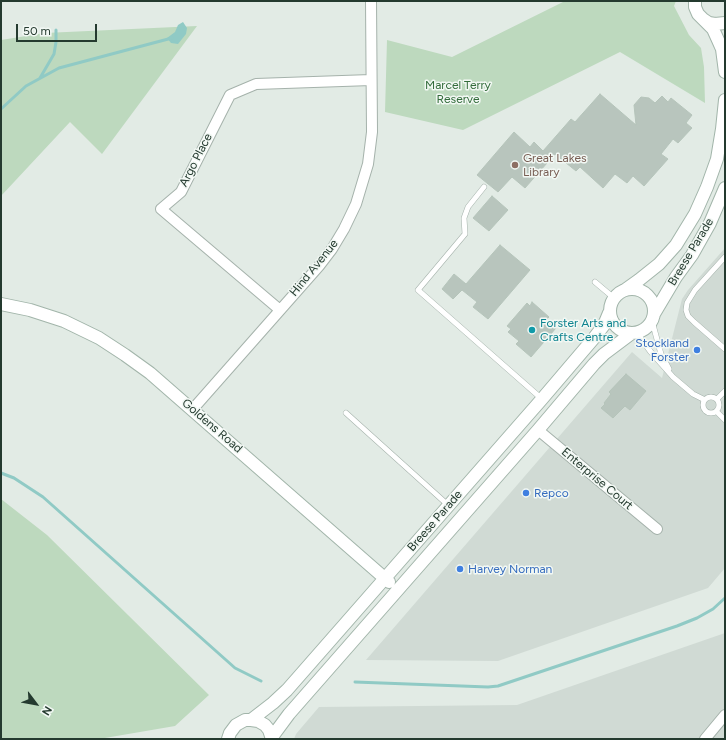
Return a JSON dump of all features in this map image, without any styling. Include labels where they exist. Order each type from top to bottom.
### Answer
[{"type":"main road","points":[[695,1],[695,7],[698,14],[713,29],[722,49],[725,72]]},
{"type":"main road","points":[[703,19],[709,23],[725,23]]},
{"type":"main road","name":"Breese Parade","points":[[625,290],[659,264],[676,245],[694,214],[707,187],[716,159],[722,129],[725,100]]},
{"type":"main road","name":"Breese Parade","points":[[653,318],[676,277],[692,255],[710,223],[725,188]]},
{"type":"main road","points":[[625,290],[640,290],[646,294],[654,307],[653,318],[648,326],[643,330],[634,333],[620,330],[611,320],[610,308],[614,298],[625,290]]},
{"type":"main road","name":"Goldens Road","points":[[1,304],[30,310],[64,322],[99,338],[150,373],[398,590]]},
{"type":"main road","name":"Breese Parade","points":[[219,739],[229,736],[236,725],[246,720],[251,720],[287,690],[542,399],[604,325],[610,313]]},
{"type":"main road","name":"Breese Parade","points":[[272,738],[289,714],[594,364],[604,354],[634,333]]},
{"type":"main road","points":[[251,720],[258,721],[265,725],[272,738]]},
{"type":"street","name":"Hind Avenue","points":[[192,410],[319,266],[332,249],[344,229],[356,204],[368,164],[372,132],[371,1]]},
{"type":"street","name":"Argo Place","points":[[280,310],[161,209],[180,192],[230,95],[256,84],[371,80]]},
{"type":"street","name":"Enterprise Court","points":[[538,430],[656,529]]},
{"type":"street","points":[[704,739],[725,715]]},
{"type":"lane","points":[[484,187],[468,207],[464,218],[465,234],[418,290],[542,399]]},
{"type":"lane","points":[[725,257],[695,290],[687,303],[686,310],[688,316],[725,349]]},
{"type":"lane","points":[[595,282],[614,298]]},
{"type":"lane","points":[[653,318],[661,354],[673,377]]},
{"type":"lane","points":[[634,333],[673,377],[692,394],[705,400]]},
{"type":"lane","points":[[718,400],[725,391]]},
{"type":"lane","points":[[710,397],[718,400],[720,407],[717,412],[709,414],[703,405],[705,400],[710,397]]},
{"type":"lane","points":[[717,412],[725,420]]},
{"type":"lane","points":[[346,413],[449,505]]},
{"type":"shaded area","points":[[725,248],[725,568],[708,588],[498,661],[366,660],[632,352],[662,378],[682,299],[688,290]]},
{"type":"shaded area","points":[[725,633],[725,739],[294,739],[296,734],[319,707],[517,705]]},
{"type":"green space","name":"Marcel Terry Reserve","points":[[565,1],[676,1],[674,6],[689,35],[701,48],[704,67],[705,103],[620,52],[463,130],[385,112],[387,40],[452,57]]},
{"type":"green space","points":[[197,26],[102,154],[70,122],[1,196],[1,40],[45,33]]},
{"type":"green space","points":[[1,499],[47,535],[209,695],[175,726],[99,739],[1,739]]},
{"type":"water","points":[[183,22],[187,28],[186,34],[178,44],[171,43],[167,38],[175,32],[178,25]]},
{"type":"building","points":[[600,94],[636,125],[634,105],[641,97],[649,98],[655,103],[662,96],[668,102],[671,98],[692,115],[686,123],[692,128],[678,143],[673,139],[661,154],[668,159],[644,186],[633,176],[627,183],[615,174],[603,188],[580,167],[576,171],[555,154],[525,188],[512,177],[498,192],[477,175],[514,132],[530,147],[534,142],[543,151],[571,119],[575,122]]},
{"type":"building","points":[[492,196],[508,210],[489,231],[473,218]]},
{"type":"building","points":[[500,245],[530,270],[488,319],[473,307],[477,302],[462,290],[453,299],[442,289],[454,274],[466,284]]},
{"type":"building","name":"Forster Arts and Crafts Centre","points":[[532,302],[549,317],[546,320],[556,328],[531,357],[516,344],[519,341],[508,332],[511,329],[507,326],[527,303],[530,306]]},
{"type":"building","points":[[626,374],[646,391],[630,410],[625,406],[613,418],[601,408],[611,394],[609,392]]},
{"type":"waterway","points":[[40,78],[54,54],[56,30]]},
{"type":"waterway","points":[[1,109],[26,86],[59,68],[172,38]]},
{"type":"waterway","points":[[1,473],[14,478],[43,497],[235,668],[261,681]]},
{"type":"waterway","points":[[355,682],[488,687],[498,686],[677,626],[697,618],[713,609],[725,598]]},
{"type":"place","name":"Great Lakes Library","points":[[515,165]]},
{"type":"place","name":"Forster Arts and Crafts Centre","points":[[532,330]]},
{"type":"place","name":"Stockland Forster","points":[[697,350]]},
{"type":"place","name":"Repco","points":[[526,493]]},
{"type":"place","name":"Harvey Norman","points":[[460,569]]}]
